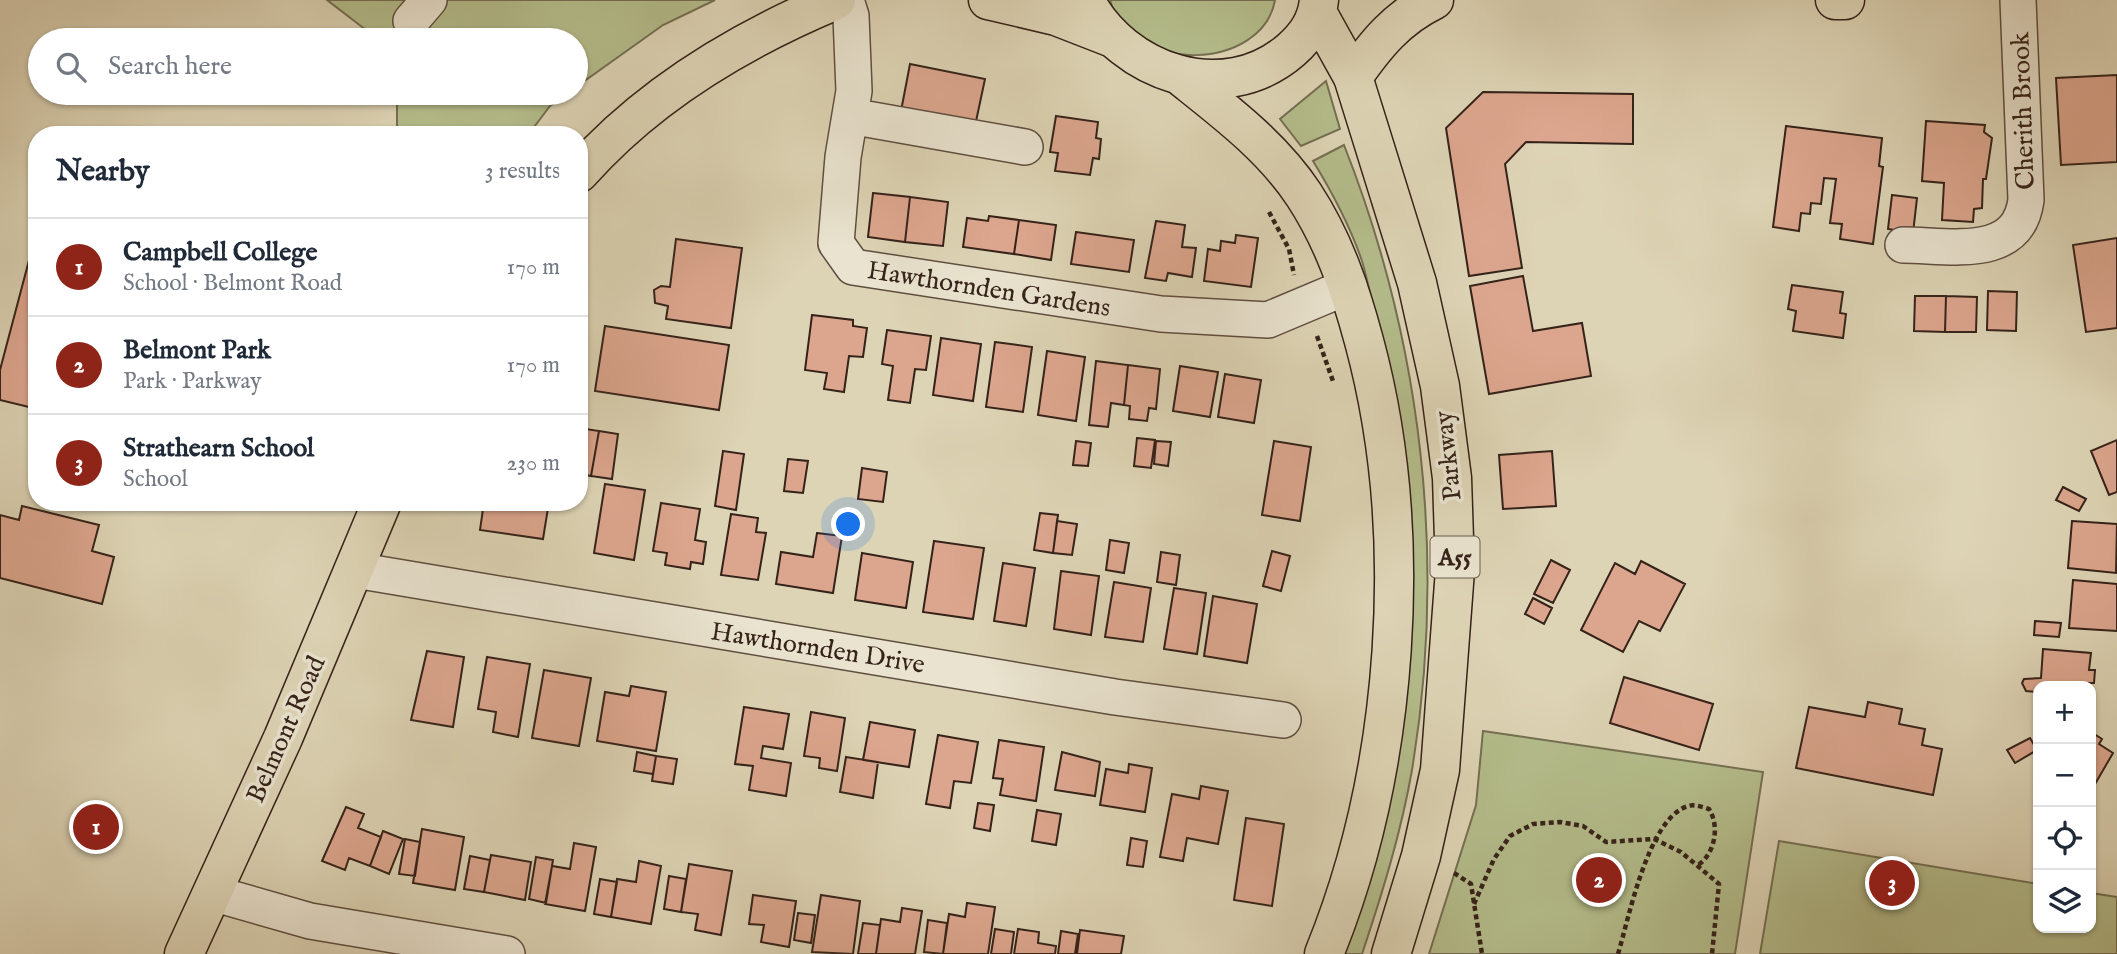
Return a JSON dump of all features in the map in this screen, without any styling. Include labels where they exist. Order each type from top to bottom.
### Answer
[{"type":"main road","points":[[588,163],[665,95],[728,51],[790,19],[836,0]]},
{"type":"main road","points":[[989,0],[1056,16],[1110,37]]},
{"type":"main road","name":"A55","points":[[1085,0],[1110,37],[1143,61],[1183,78],[1237,121],[1282,167],[1303,195],[1334,248],[1349,286],[1369,361],[1393,493],[1395,580],[1390,666],[1377,762],[1360,843],[1324,954]]},
{"type":"main road","points":[[1353,77],[1384,34],[1419,7],[1434,0]]},
{"type":"main road","points":[[1835,0],[1845,0]]},
{"type":"main road","name":"A55","points":[[1183,78],[1215,80],[1241,77],[1277,62],[1306,37],[1320,4]]},
{"type":"main road","name":"Parkway","points":[[1320,4],[1353,77],[1417,283],[1440,386],[1452,478],[1455,570],[1440,770],[1421,856],[1391,954]]},
{"type":"main road","name":"Belmont Road","points":[[184,954],[283,738],[378,511]]},
{"type":"street","name":"Hawthornden Gardens","points":[[846,0],[850,16],[854,91],[836,243],[853,267],[1161,314],[1268,320],[1349,286]]},
{"type":"street","name":"Cherith Brook","points":[[1903,245],[1999,242],[2019,226],[2026,200],[2018,0]]},
{"type":"street","points":[[850,116],[1025,147]]},
{"type":"street","name":"Hawthornden Drive","points":[[355,570],[1115,697],[1283,719]]},
{"type":"street","points":[[212,893],[310,921],[507,954]]},
{"type":"path","points":[[1266,206],[1289,249],[1296,281]]},
{"type":"path","points":[[1316,334],[1338,393]]},
{"type":"path","points":[[1618,954],[1654,839],[1663,825],[1686,807],[1709,809],[1714,817],[1714,839],[1706,859],[1698,865]]},
{"type":"path","points":[[1474,904],[1494,859],[1510,836],[1533,824],[1560,822],[1583,826],[1606,842],[1654,839],[1698,865],[1719,884],[1712,954]]},
{"type":"path","points":[[1444,867],[1471,884],[1482,954]]},
{"type":"green space","points":[[327,0],[715,0],[663,25],[588,78],[588,28],[363,28]]},
{"type":"green space","points":[[1110,0],[1275,0],[1265,23],[1247,40],[1223,51],[1196,55],[1168,52],[1143,42],[1123,25]]},
{"type":"green space","points":[[1326,81],[1340,129],[1301,146],[1280,119]]},
{"type":"green space","points":[[397,105],[551,105],[535,126],[397,126]]},
{"type":"green space","points":[[1344,145],[1371,220],[1409,374],[1420,453],[1426,532],[1427,611],[1422,691],[1412,770],[1390,863],[1362,954],[1342,954],[1410,645],[1412,605],[1406,483],[1386,362],[1362,261],[1334,197],[1313,161]]},
{"type":"green space","points":[[1483,731],[1763,772],[1735,954],[1429,954],[1476,805]]},
{"type":"green space","points":[[1779,841],[2033,883],[2033,933],[2096,933],[2096,894],[2117,897],[2117,954],[1760,954]]},
{"type":"building","points":[[910,64],[985,79],[975,126],[901,111]]},
{"type":"building","points":[[2117,75],[2117,162],[2061,165],[2056,78]]},
{"type":"building","points":[[1483,92],[1633,94],[1633,144],[1526,142],[1505,164],[1522,268],[1469,276],[1446,128]]},
{"type":"building","points":[[1056,116],[1098,122],[1096,138],[1101,139],[1099,159],[1093,158],[1090,175],[1055,171],[1058,153],[1050,152]]},
{"type":"building","points":[[1926,121],[1985,125],[1984,132],[1992,138],[1986,179],[1983,179],[1982,208],[1974,209],[1973,222],[1942,220],[1944,183],[1922,181]]},
{"type":"building","points":[[1786,126],[1882,138],[1879,166],[1883,167],[1873,244],[1840,239],[1842,224],[1830,223],[1836,179],[1824,178],[1821,204],[1811,203],[1810,214],[1801,213],[1799,231],[1773,227]]},
{"type":"building","points":[[873,193],[910,197],[905,242],[868,237]]},
{"type":"building","points":[[1892,195],[1917,198],[1913,233],[1888,229]]},
{"type":"building","points":[[910,197],[948,202],[943,246],[905,242]]},
{"type":"building","points":[[989,216],[1019,220],[1014,254],[963,247],[967,218],[988,221]]},
{"type":"building","points":[[1019,220],[1056,225],[1051,260],[1014,254]]},
{"type":"building","points":[[1156,221],[1185,225],[1182,247],[1196,248],[1192,277],[1168,273],[1166,281],[1145,278]]},
{"type":"building","points":[[1076,232],[1134,240],[1129,272],[1071,264]]},
{"type":"building","points":[[1236,235],[1258,238],[1251,287],[1204,281],[1208,249],[1220,251],[1221,241],[1235,243]]},
{"type":"building","points":[[2117,238],[2117,328],[2086,332],[2073,245]]},
{"type":"building","points":[[676,239],[742,248],[731,328],[666,319],[668,306],[655,303],[654,290],[661,286],[670,287]]},
{"type":"building","points":[[28,264],[28,407],[0,400],[0,370]]},
{"type":"building","points":[[1523,276],[1533,331],[1582,323],[1591,376],[1489,394],[1470,286]]},
{"type":"building","points":[[1792,285],[1843,292],[1840,313],[1846,314],[1843,338],[1793,331],[1796,311],[1788,309]]},
{"type":"building","points":[[1988,291],[2017,292],[2016,331],[1987,330]]},
{"type":"building","points":[[1915,296],[1946,296],[1945,332],[1914,331]]},
{"type":"building","points":[[1946,296],[1977,297],[1976,332],[1945,332]]},
{"type":"building","points":[[812,315],[853,320],[853,326],[867,328],[863,357],[849,356],[844,392],[824,389],[827,373],[805,370]]},
{"type":"building","points":[[605,326],[729,345],[719,410],[595,391]]},
{"type":"building","points":[[887,330],[931,336],[926,370],[915,369],[910,403],[888,400],[893,366],[882,364]]},
{"type":"building","points":[[941,338],[981,344],[973,401],[933,395]]},
{"type":"building","points":[[995,342],[1032,347],[1023,412],[986,407]]},
{"type":"building","points":[[1047,351],[1085,357],[1076,421],[1038,415]]},
{"type":"building","points":[[1096,361],[1128,365],[1124,405],[1111,403],[1108,427],[1089,425]]},
{"type":"building","points":[[1128,365],[1160,369],[1156,409],[1149,408],[1147,421],[1129,419],[1130,406],[1124,405]]},
{"type":"building","points":[[1180,366],[1218,372],[1210,417],[1173,411]]},
{"type":"building","points":[[1225,374],[1261,380],[1254,423],[1218,417]]},
{"type":"building","points":[[588,429],[599,431],[591,476],[588,476]]},
{"type":"building","points":[[599,431],[618,434],[612,479],[591,476]]},
{"type":"building","points":[[1137,438],[1155,440],[1151,468],[1134,466]]},
{"type":"building","points":[[2117,440],[2117,492],[2109,495],[2091,451]]},
{"type":"building","points":[[1076,441],[1091,443],[1088,466],[1073,465]]},
{"type":"building","points":[[1156,441],[1171,442],[1168,466],[1154,464]]},
{"type":"building","points":[[1274,441],[1311,447],[1300,521],[1262,515]]},
{"type":"building","points":[[723,451],[744,454],[736,510],[715,506]]},
{"type":"building","points":[[1552,451],[1556,506],[1503,509],[1499,455]]},
{"type":"building","points":[[788,459],[808,461],[803,493],[784,491]]},
{"type":"building","points":[[862,468],[887,472],[883,502],[858,499]]},
{"type":"building","points":[[605,484],[645,490],[634,560],[594,553]]},
{"type":"building","points":[[2063,487],[2086,499],[2079,511],[2056,500]]},
{"type":"building","points":[[661,503],[700,509],[695,540],[706,542],[703,564],[691,562],[690,569],[665,565],[667,553],[653,551]]},
{"type":"building","points":[[22,506],[28,507],[28,511],[42,511],[99,525],[92,551],[114,557],[102,604],[0,578],[0,515],[19,520]]},
{"type":"building","points":[[483,511],[548,511],[543,539],[480,530]]},
{"type":"building","points":[[1040,513],[1058,515],[1053,553],[1034,550]]},
{"type":"building","points":[[731,514],[758,518],[756,532],[766,533],[758,580],[721,575]]},
{"type":"building","points":[[1057,521],[1077,524],[1072,555],[1053,553]]},
{"type":"building","points":[[2072,521],[2117,524],[2116,573],[2068,568]]},
{"type":"building","points":[[817,533],[842,536],[833,593],[776,584],[781,552],[813,557]]},
{"type":"building","points":[[1110,540],[1129,543],[1124,573],[1106,570]]},
{"type":"building","points":[[934,541],[984,548],[973,619],[923,612]]},
{"type":"building","points":[[1272,551],[1290,556],[1281,591],[1263,586]]},
{"type":"building","points":[[1161,552],[1180,555],[1176,585],[1157,582]]},
{"type":"building","points":[[862,553],[913,562],[906,608],[855,600]]},
{"type":"building","points":[[1551,560],[1570,570],[1553,603],[1534,594]]},
{"type":"building","points":[[1641,561],[1685,584],[1660,631],[1639,621],[1623,652],[1581,630],[1615,563],[1635,574]]},
{"type":"building","points":[[1003,563],[1035,568],[1026,626],[994,621]]},
{"type":"building","points":[[1061,571],[1099,576],[1091,635],[1054,629]]},
{"type":"building","points":[[2073,580],[2117,584],[2117,631],[2069,628]]},
{"type":"building","points":[[1114,582],[1151,588],[1143,642],[1105,637]]},
{"type":"building","points":[[1174,588],[1206,593],[1197,654],[1164,649]]},
{"type":"building","points":[[1213,596],[1257,604],[1247,663],[1204,656]]},
{"type":"building","points":[[1533,598],[1552,608],[1544,624],[1525,614]]},
{"type":"building","points":[[2035,621],[2061,623],[2059,637],[2034,635]]},
{"type":"building","points":[[2043,649],[2091,653],[2089,670],[2095,670],[2094,681],[2033,681],[2033,692],[2026,691],[2022,683],[2024,679],[2041,678]]},
{"type":"building","points":[[427,651],[464,657],[453,727],[411,720]]},
{"type":"building","points":[[487,657],[530,664],[518,737],[493,732],[496,712],[478,709]]},
{"type":"building","points":[[544,670],[591,678],[579,746],[532,738]]},
{"type":"building","points":[[1624,677],[1713,704],[1699,750],[1610,723]]},
{"type":"building","points":[[631,686],[666,692],[656,751],[597,741],[605,692],[629,696]]},
{"type":"building","points":[[1868,702],[1902,709],[1899,724],[1925,729],[1922,745],[1942,749],[1933,795],[1796,768],[1809,707],[1865,717]]},
{"type":"building","points":[[744,707],[789,714],[783,749],[763,746],[761,758],[791,763],[786,796],[749,790],[753,766],[735,764]]},
{"type":"building","points":[[811,712],[845,718],[837,771],[819,768],[820,758],[804,756]]},
{"type":"building","points":[[870,722],[915,730],[909,767],[863,760]]},
{"type":"building","points":[[938,735],[978,742],[971,783],[954,781],[950,808],[926,804]]},
{"type":"building","points":[[2096,735],[2102,739],[2099,744],[2113,753],[2096,782]]},
{"type":"building","points":[[2030,738],[2033,743],[2033,752],[2015,763],[2007,750]]},
{"type":"building","points":[[999,740],[1044,747],[1036,801],[1000,795],[1003,779],[993,778]]},
{"type":"building","points":[[637,752],[656,756],[653,774],[634,771]]},
{"type":"building","points":[[1062,752],[1100,762],[1095,796],[1055,790]]},
{"type":"building","points":[[656,756],[677,759],[673,784],[652,781]]},
{"type":"building","points":[[846,757],[878,762],[873,798],[840,792]]},
{"type":"building","points":[[1129,764],[1152,768],[1145,812],[1100,805],[1106,769],[1128,773]]},
{"type":"building","points":[[1201,786],[1228,791],[1218,844],[1187,838],[1183,861],[1160,857],[1172,794],[1199,799]]},
{"type":"building","points":[[978,803],[994,805],[990,831],[974,828]]},
{"type":"building","points":[[346,807],[364,814],[358,828],[381,837],[370,866],[349,858],[345,870],[322,861]]},
{"type":"building","points":[[1037,810],[1061,814],[1056,845],[1032,841]]},
{"type":"building","points":[[1246,818],[1284,824],[1272,906],[1234,900]]},
{"type":"building","points":[[422,829],[464,837],[455,890],[413,883]]},
{"type":"building","points":[[383,831],[403,839],[389,874],[370,866]]},
{"type":"building","points":[[1131,838],[1147,841],[1143,867],[1127,865]]},
{"type":"building","points":[[405,839],[420,842],[415,876],[399,874]]},
{"type":"building","points":[[574,843],[596,847],[585,911],[545,904],[552,866],[570,869]]},
{"type":"building","points":[[491,855],[531,862],[525,900],[484,892]]},
{"type":"building","points":[[470,856],[490,860],[484,892],[464,889]]},
{"type":"building","points":[[536,857],[553,860],[546,903],[529,899]]},
{"type":"building","points":[[639,861],[661,866],[651,924],[611,917],[617,879],[636,882]]},
{"type":"building","points":[[689,864],[732,871],[721,935],[695,930],[698,914],[681,912]]},
{"type":"building","points":[[669,876],[686,879],[681,912],[664,909]]},
{"type":"building","points":[[600,879],[617,882],[611,917],[594,914]]},
{"type":"building","points":[[753,895],[796,901],[789,947],[761,942],[764,925],[749,924]]},
{"type":"building","points":[[821,895],[860,901],[853,954],[812,952]]},
{"type":"building","points":[[967,903],[995,907],[988,954],[943,954],[949,914],[965,917]]},
{"type":"building","points":[[902,908],[922,911],[915,954],[876,954],[881,919],[900,922]]},
{"type":"building","points":[[798,913],[815,915],[811,943],[794,940]]},
{"type":"building","points":[[928,920],[947,923],[943,954],[924,952]]},
{"type":"building","points":[[863,923],[880,925],[876,954],[858,954]]},
{"type":"building","points":[[995,929],[1014,932],[1011,954],[991,954]]},
{"type":"building","points":[[1018,929],[1039,932],[1038,943],[1056,946],[1055,954],[1014,954]]},
{"type":"building","points":[[1080,930],[1124,936],[1121,954],[1077,954]]},
{"type":"building","points":[[1061,931],[1078,934],[1075,954],[1058,954]]},
{"type":"place","name":"Campbell College","points":[[96,827]]},
{"type":"place","name":"Belmont Park","points":[[1599,880]]},
{"type":"place","name":"Strathearn School","points":[[1892,883]]}]
